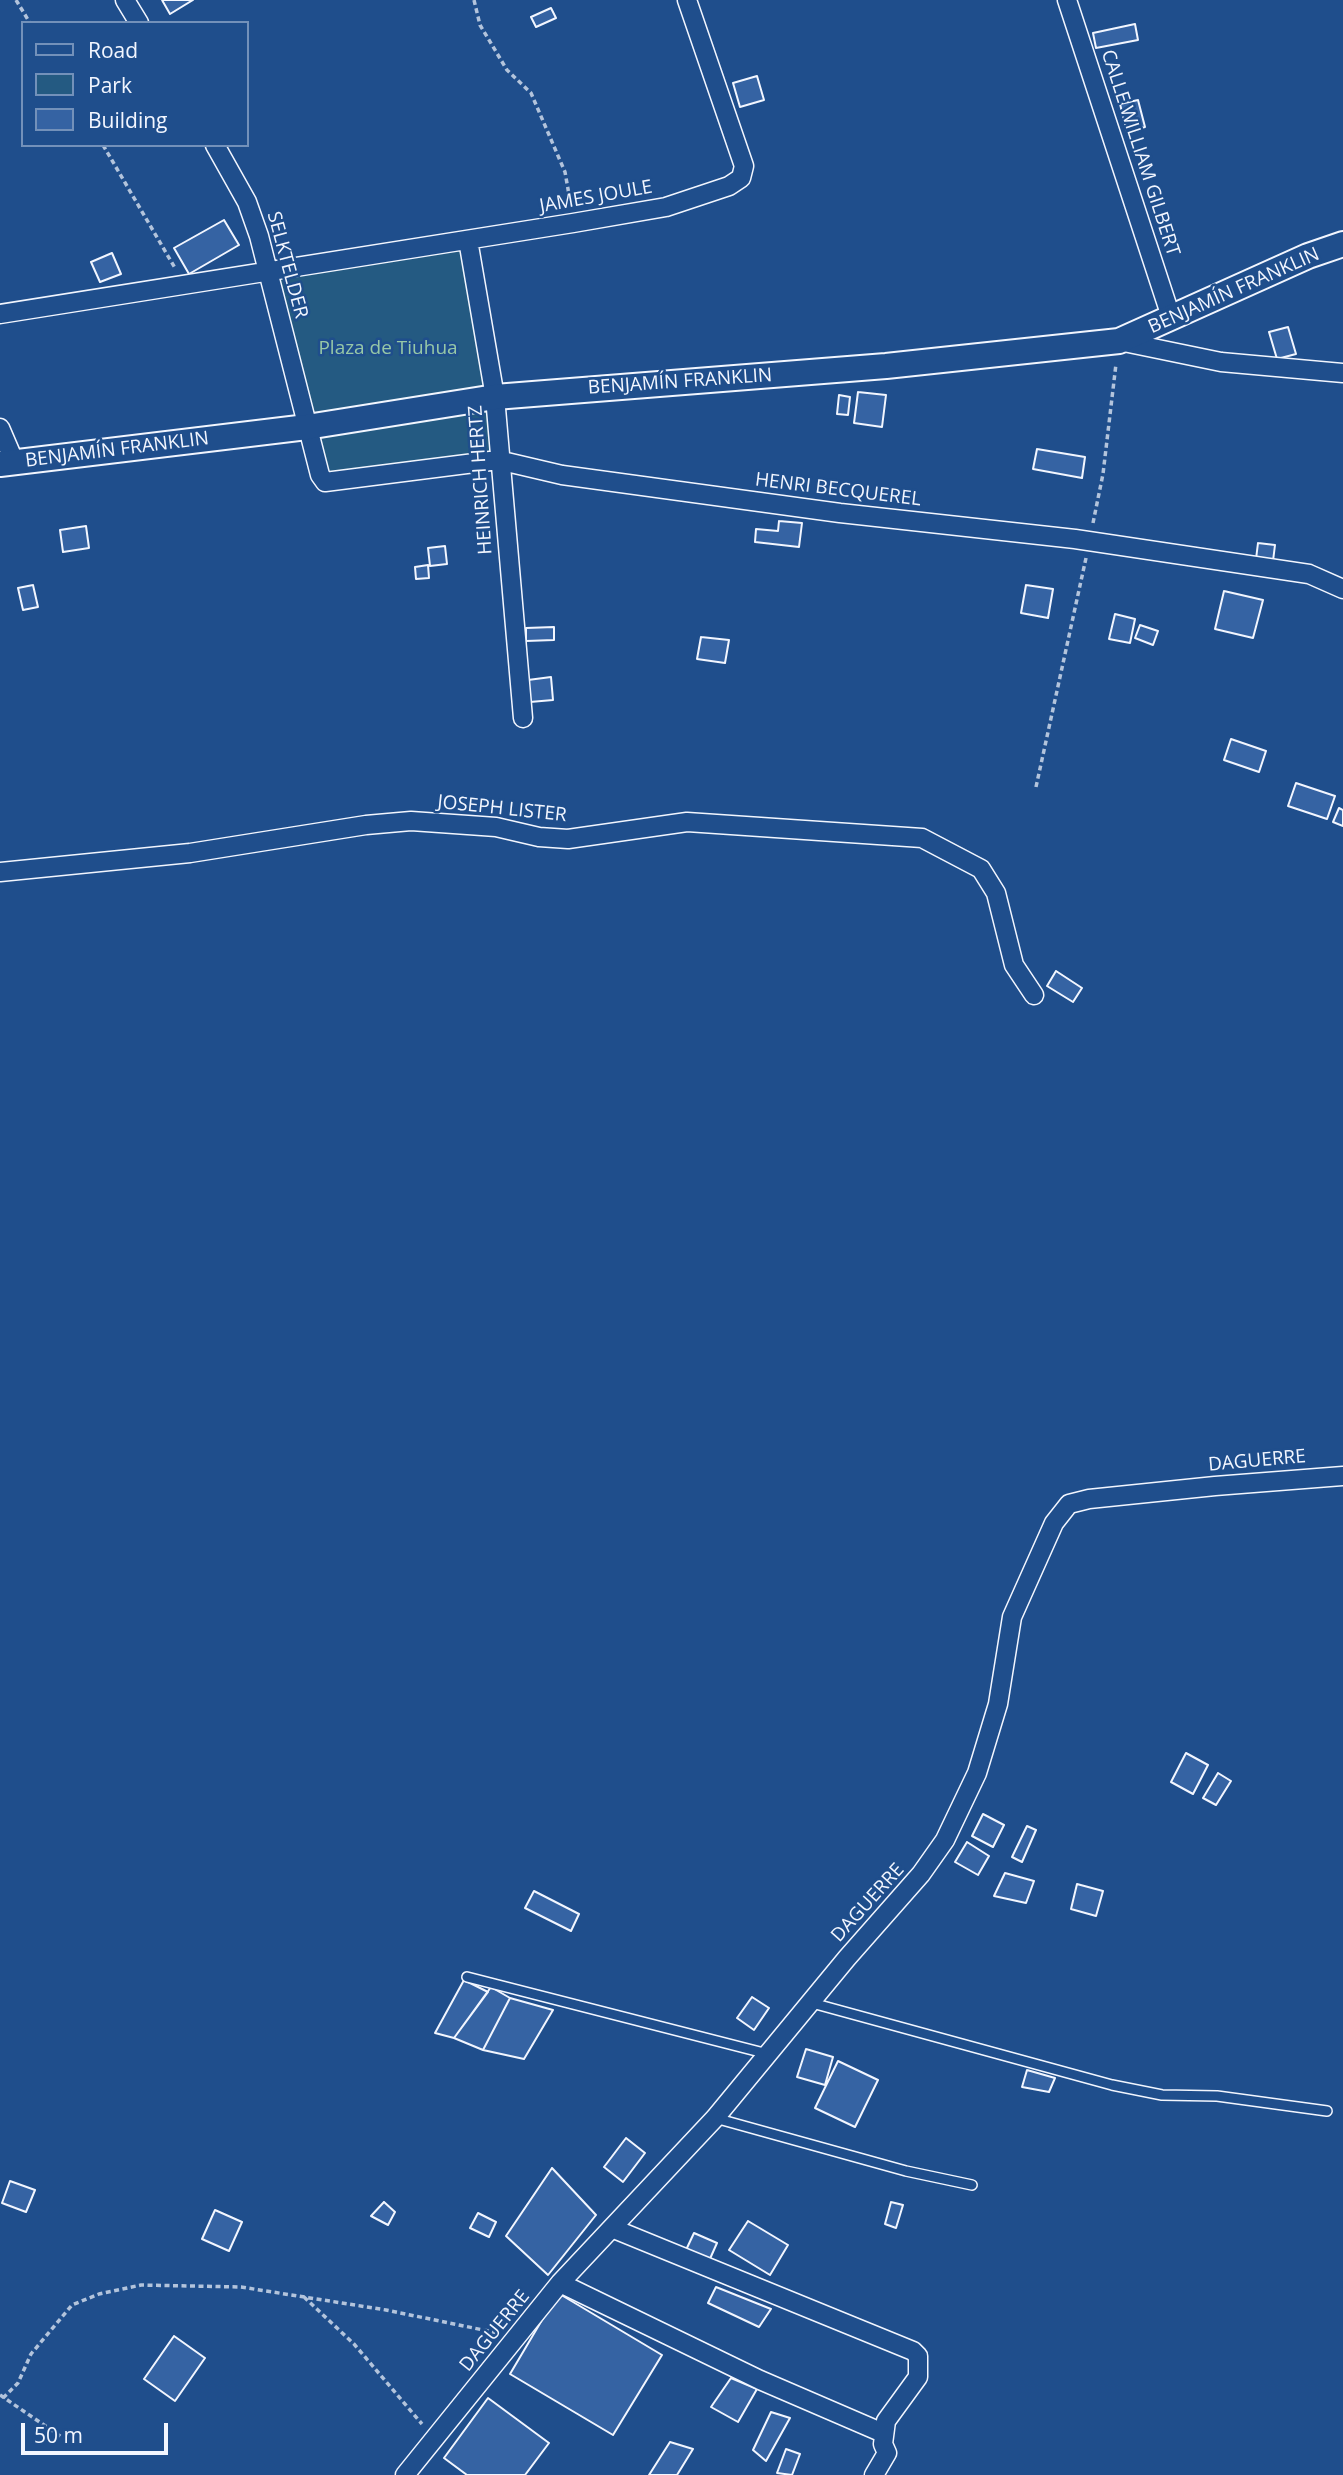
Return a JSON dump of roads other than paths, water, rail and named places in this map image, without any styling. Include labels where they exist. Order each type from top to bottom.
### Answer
[{"type":"street","points":[[125,0],[138,21]]},
{"type":"street","name":"JAMES JOULE","points":[[0,314],[573,223],[666,206],[729,186],[741,177],[744,166],[687,0]]},
{"type":"street","name":"CALLE WILLIAM GILBERT","points":[[1067,0],[1172,320]]},
{"type":"street","name":"SELKTELDER","points":[[216,147],[247,202],[321,480],[325,482]]},
{"type":"street","name":"HEINRICH HERTZ","points":[[468,240],[495,397],[498,460],[523,718]]},
{"type":"street","name":"BENJAMÍN FRANKLIN","points":[[8,463],[307,427],[495,397],[886,366],[1119,341],[1172,320],[1308,256],[1343,244]]},
{"type":"street","points":[[1119,341],[1221,362],[1343,373]]},
{"type":"street","points":[[0,428],[8,463]]},
{"type":"street","name":"HENRI BECQUEREL","points":[[325,482],[498,460],[562,475],[841,513],[1090,541],[1309,574],[1343,589]]},
{"type":"street","name":"JOSEPH LISTER","points":[[0,872],[190,853],[366,825],[411,821],[496,827],[539,837],[568,839],[687,822],[922,838],[981,869],[996,893],[1014,965],[1034,995]]},
{"type":"street","name":"DAGUERRE","points":[[405,2475],[560,2283],[614,2229],[715,2118],[847,1958],[921,1874],[944,1840],[977,1773],[998,1704],[1013,1617],[1054,1523],[1069,1504],[1089,1499],[1190,1488],[1343,1476]]},
{"type":"street","points":[[614,2229],[913,2351],[918,2356],[918,2378],[886,2421],[883,2433],[887,2453],[874,2475]]},
{"type":"street","points":[[560,2283],[760,2380],[883,2433]]},
{"type":"lane","points":[[467,1977],[768,2054]]},
{"type":"lane","points":[[812,2003],[1112,2085],[1161,2095],[1217,2096],[1327,2111]]},
{"type":"lane","points":[[715,2118],[906,2171],[972,2185]]},
{"type":"park label","name":"Plaza de Tiuhua","points":[[388,349]]}]
